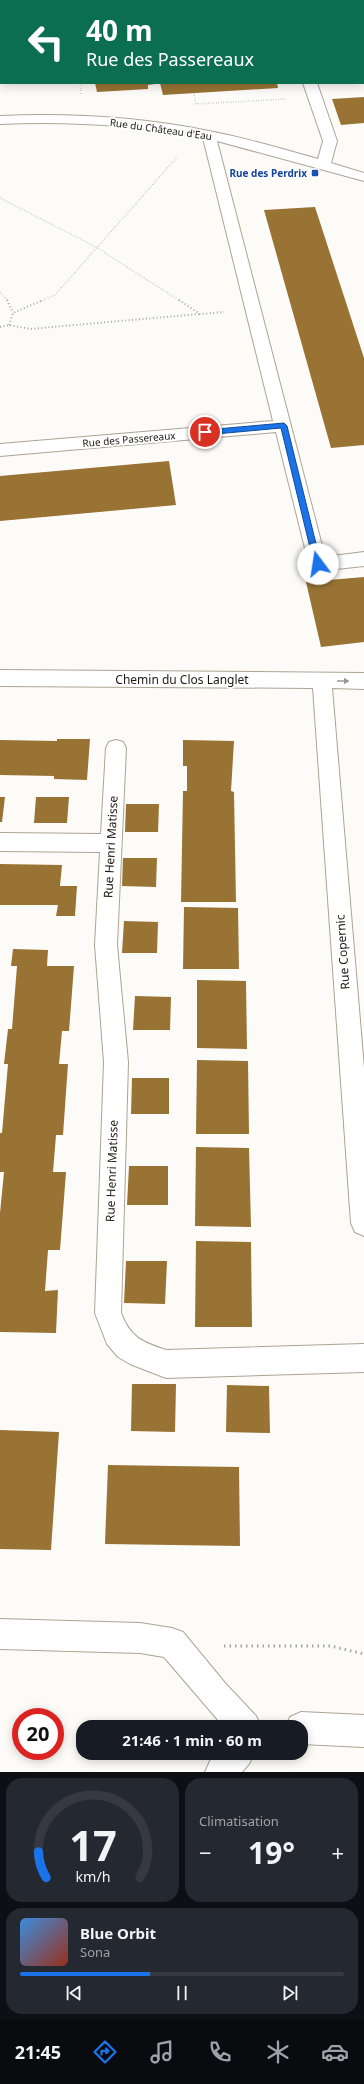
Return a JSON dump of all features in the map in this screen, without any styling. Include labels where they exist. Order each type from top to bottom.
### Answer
[{"type":"street","points":[[310,84],[330,142],[323,166]]},
{"type":"street","name":"Rue du Château d'Eau","points":[[0,120],[59,118],[168,128],[209,135],[364,177]]},
{"type":"street","points":[[209,135],[318,564],[364,559]]},
{"type":"street","name":"Rue des Passereaux","points":[[0,450],[284,426]]},
{"type":"street","name":"Chemin du Clos Langlet","points":[[0,678],[364,681]]},
{"type":"street","name":"Rue Copernic","points":[[322,681],[364,1223]]},
{"type":"street","name":"Rue Henri Matisse","points":[[116,748],[106,945],[116,1062],[108,1313],[118,1337],[130,1350],[146,1358],[166,1364],[364,1358]]},
{"type":"street","points":[[0,842],[111,843]]},
{"type":"street","points":[[0,1634],[140,1638],[172,1643],[214,1694],[238,1720]]},
{"type":"street","points":[[308,1728],[364,1731]]},
{"type":"street","points":[[221,1772],[232,1760]]},
{"type":"path","points":[[196,104],[314,97]]},
{"type":"path","points":[[13,313],[55,295],[172,161],[209,135]]},
{"type":"path","points":[[0,198],[96,247],[200,314]]},
{"type":"path","points":[[0,292],[8,301],[13,313],[9,325]]},
{"type":"path","points":[[0,327],[9,325],[30,329],[254,309]]},
{"type":"path","points":[[220,1646],[331,1646],[364,1654]]},
{"type":"building","points":[[95,84],[155,84],[148,85],[148,89],[97,92]]},
{"type":"building","points":[[160,84],[277,84],[278,88],[163,95]]},
{"type":"building","points":[[364,97],[364,123],[341,125],[332,99]]},
{"type":"building","points":[[315,207],[364,358],[364,445],[331,448],[264,210]]},
{"type":"building","points":[[169,461],[176,505],[0,521],[0,476]]},
{"type":"building","points":[[364,577],[364,642],[321,647],[306,582]]},
{"type":"building","points":[[57,739],[90,739],[87,780],[54,779],[54,776],[0,775],[0,740],[57,741]]},
{"type":"building","points":[[183,740],[234,741],[231,791],[234,792],[236,902],[181,902],[183,791],[187,791],[187,766],[183,766]]},
{"type":"building","points":[[0,797],[5,797],[2,822],[0,822]]},
{"type":"building","points":[[36,797],[69,797],[67,823],[34,823]]},
{"type":"building","points":[[126,804],[159,804],[158,832],[125,832]]},
{"type":"building","points":[[123,858],[157,858],[156,887],[122,886]]},
{"type":"building","points":[[0,864],[62,865],[60,886],[77,886],[75,916],[56,916],[58,905],[0,905]]},
{"type":"building","points":[[184,907],[238,908],[239,969],[183,969]]},
{"type":"building","points":[[124,921],[158,922],[157,953],[122,953]]},
{"type":"building","points":[[13,949],[48,950],[47,966],[74,966],[69,1031],[62,1031],[59,1064],[68,1064],[63,1135],[56,1135],[53,1172],[66,1172],[60,1250],[48,1250],[45,1291],[58,1290],[56,1333],[0,1332],[0,1213],[4,1172],[0,1172],[0,1133],[2,1133],[8,1064],[4,1064],[8,1029],[12,1029],[17,966],[11,966]]},
{"type":"building","points":[[197,980],[246,981],[247,1049],[197,1048]]},
{"type":"building","points":[[135,996],[171,997],[170,1030],[133,1030]]},
{"type":"building","points":[[197,1060],[248,1061],[249,1134],[196,1134]]},
{"type":"building","points":[[132,1078],[169,1078],[169,1114],[131,1114]]},
{"type":"building","points":[[196,1147],[249,1148],[251,1227],[195,1226]]},
{"type":"building","points":[[129,1166],[168,1166],[168,1205],[127,1205]]},
{"type":"building","points":[[196,1241],[251,1242],[252,1327],[195,1327]]},
{"type":"building","points":[[126,1261],[167,1261],[165,1304],[124,1303]]},
{"type":"building","points":[[132,1384],[176,1384],[175,1432],[131,1431]]},
{"type":"building","points":[[227,1385],[269,1386],[270,1433],[226,1432]]},
{"type":"building","points":[[0,1430],[59,1432],[51,1550],[0,1549]]},
{"type":"building","points":[[108,1465],[239,1467],[240,1546],[105,1544]]},
{"type":"place","name":"Rue des Perdrix","points":[[315,173]]},
{"type":"route","points":[[205,432],[284,426],[318,564]]}]
